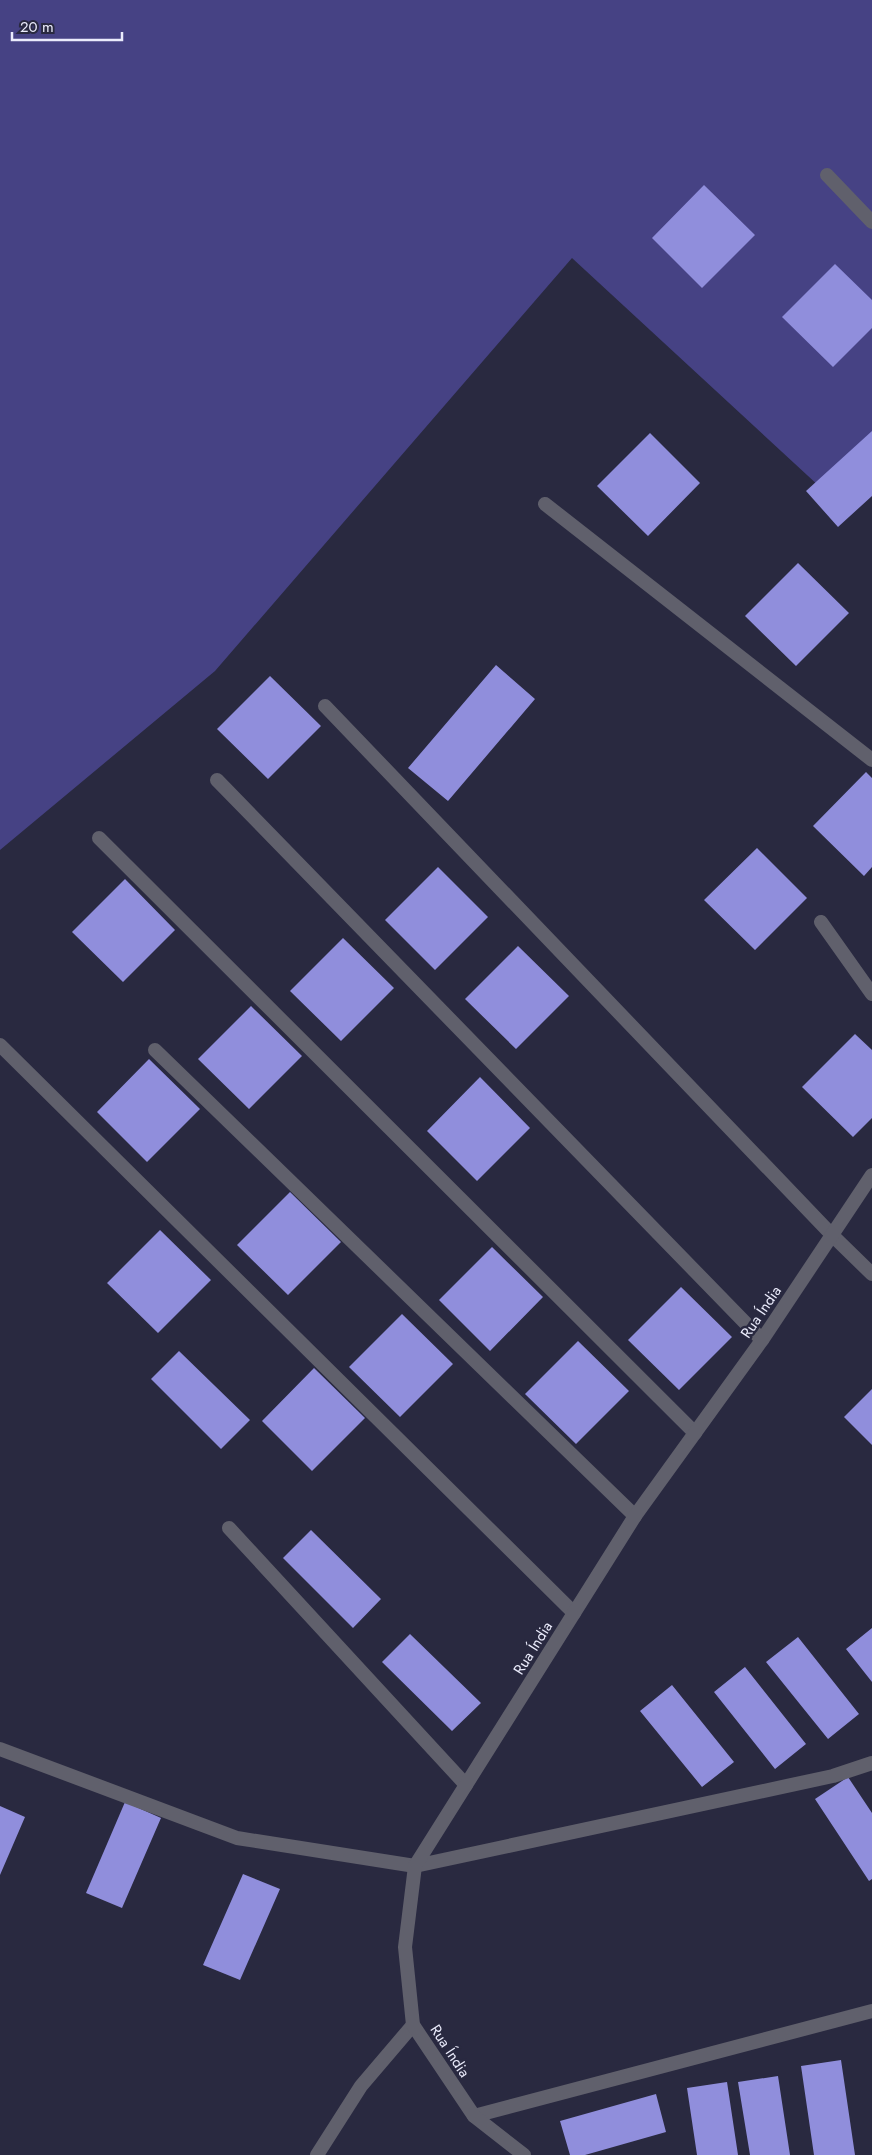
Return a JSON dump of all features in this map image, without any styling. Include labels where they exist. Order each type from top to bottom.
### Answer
[{"type":"street","points":[[827,175],[872,222]]},
{"type":"street","points":[[545,504],[872,760]]},
{"type":"street","points":[[324,706],[832,1235],[872,1274]]},
{"type":"street","points":[[216,780],[762,1340]]},
{"type":"street","points":[[99,838],[696,1433]]},
{"type":"street","points":[[821,922],[872,994]]},
{"type":"street","points":[[0,1044],[574,1614]]},
{"type":"street","points":[[155,1050],[635,1516]]},
{"type":"street","name":"Rua Índia","points":[[524,2155],[474,2116],[413,2025],[404,1947],[415,1866],[635,1516],[762,1340],[872,1175]]},
{"type":"street","points":[[229,1528],[466,1785]]},
{"type":"street","points":[[0,1749],[237,1838],[415,1866],[833,1776],[872,1763]]},
{"type":"street","points":[[474,2116],[872,2011]]},
{"type":"street","points":[[317,2155],[361,2086],[413,2025]]},
{"type":"shaded area","points":[[0,0],[872,0],[872,466],[820,487],[572,258],[215,671],[0,850]]},
{"type":"building","points":[[704,185],[755,235],[702,288],[652,238]]},
{"type":"building","points":[[835,264],[872,300],[872,328],[833,367],[782,317]]},
{"type":"building","points":[[872,431],[872,496],[838,527],[806,491]]},
{"type":"building","points":[[650,433],[700,483],[648,536],[597,486]]},
{"type":"building","points":[[798,563],[849,613],[796,666],[745,616]]},
{"type":"building","points":[[496,665],[535,699],[448,801],[408,768]]},
{"type":"building","points":[[270,676],[321,726],[268,779],[217,729]]},
{"type":"building","points":[[866,772],[872,778],[872,867],[864,876],[813,826]]},
{"type":"building","points":[[757,848],[807,898],[755,950],[704,900]]},
{"type":"building","points":[[438,867],[488,917],[435,970],[385,920]]},
{"type":"building","points":[[125,879],[175,930],[123,982],[72,932]]},
{"type":"building","points":[[343,938],[394,988],[341,1041],[290,991]]},
{"type":"building","points":[[518,946],[569,996],[516,1049],[465,999]]},
{"type":"building","points":[[251,1006],[302,1056],[249,1109],[198,1059]]},
{"type":"building","points":[[855,1034],[872,1050],[872,1118],[853,1137],[802,1087]]},
{"type":"building","points":[[149,1059],[200,1109],[147,1162],[97,1112]]},
{"type":"building","points":[[480,1077],[530,1128],[477,1181],[427,1131]]},
{"type":"building","points":[[290,1192],[341,1242],[288,1295],[237,1245]]},
{"type":"building","points":[[160,1230],[211,1280],[158,1333],[107,1283]]},
{"type":"building","points":[[492,1247],[543,1297],[490,1351],[439,1300]]},
{"type":"building","points":[[681,1287],[732,1337],[679,1390],[628,1340]]},
{"type":"building","points":[[402,1314],[453,1364],[400,1417],[349,1367]]},
{"type":"building","points":[[578,1341],[629,1391],[576,1444],[525,1394]]},
{"type":"building","points":[[179,1351],[250,1420],[221,1449],[151,1379]]},
{"type":"building","points":[[314,1368],[365,1418],[312,1471],[262,1421]]},
{"type":"building","points":[[872,1389],[872,1445],[844,1417]]},
{"type":"building","points":[[311,1530],[381,1599],[353,1628],[283,1558]]},
{"type":"building","points":[[872,1628],[872,1682],[846,1649]]},
{"type":"building","points":[[410,1634],[481,1703],[452,1731],[382,1662]]},
{"type":"building","points":[[798,1637],[859,1714],[828,1739],[766,1662]]},
{"type":"building","points":[[745,1667],[806,1744],[775,1769],[714,1692]]},
{"type":"building","points":[[672,1685],[734,1762],[702,1787],[640,1711]]},
{"type":"building","points":[[848,1777],[872,1813],[872,1879],[869,1881],[815,1799]]},
{"type":"building","points":[[125,1802],[161,1818],[122,1908],[86,1893]]},
{"type":"building","points":[[0,1806],[25,1817],[0,1875]]},
{"type":"building","points":[[243,1874],[280,1889],[240,1980],[203,1965]]},
{"type":"building","points":[[841,2060],[855,2155],[814,2155],[801,2066]]},
{"type":"building","points":[[778,2076],[790,2155],[750,2155],[738,2082]]},
{"type":"building","points":[[727,2082],[738,2155],[697,2155],[687,2088]]},
{"type":"building","points":[[656,2094],[666,2132],[585,2155],[570,2155],[560,2121]]}]
